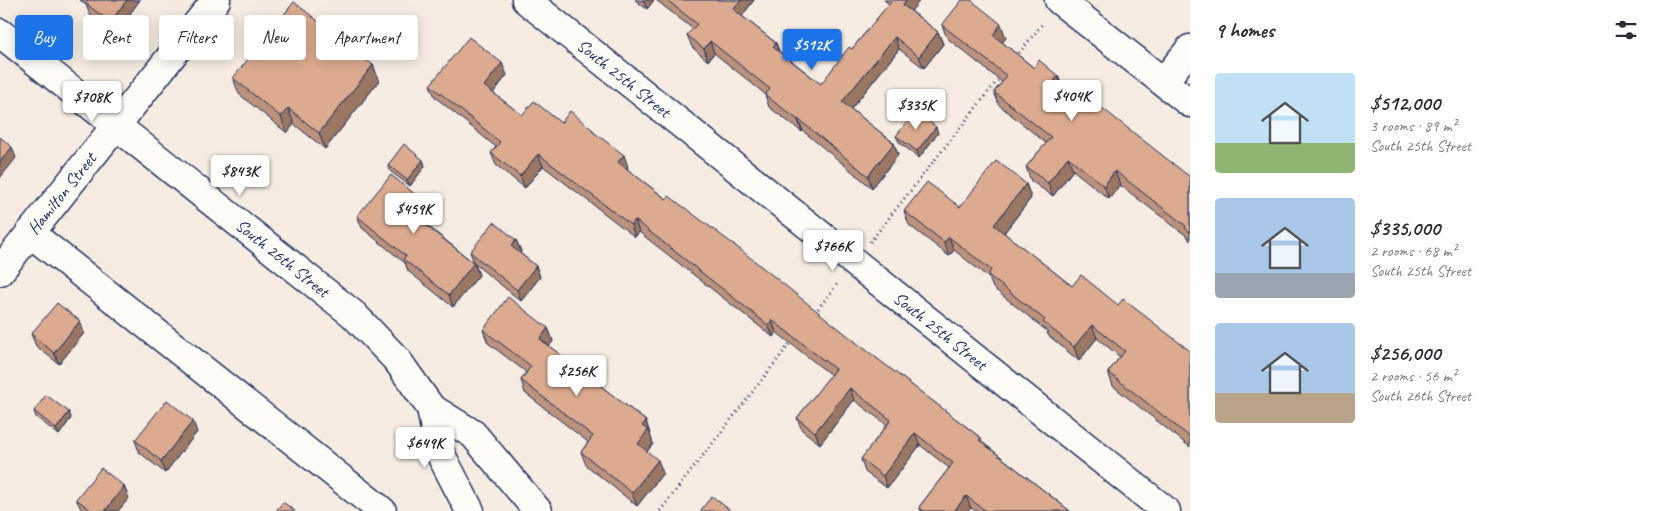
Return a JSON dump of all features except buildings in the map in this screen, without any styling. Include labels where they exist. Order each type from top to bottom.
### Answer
[{"type":"street","name":"Hamilton Street","points":[[0,271],[216,0]]},
{"type":"street","name":"South 25th Street","points":[[526,0],[1166,511]]},
{"type":"street","points":[[1059,0],[1190,103]]},
{"type":"street","name":"South 26th Street","points":[[0,33],[354,315],[397,360],[431,408],[473,434],[538,511]]},
{"type":"street","points":[[1163,82],[1190,49]]},
{"type":"street","points":[[30,233],[382,511]]},
{"type":"street","name":"South 26th Street","points":[[431,408],[439,451],[470,511]]}]
